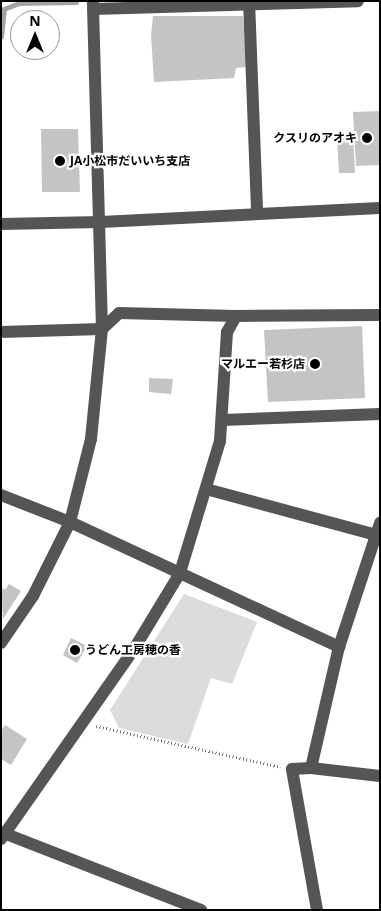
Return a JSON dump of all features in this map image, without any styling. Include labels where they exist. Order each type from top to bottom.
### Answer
[{"type":"street","points":[[1,643],[33,596],[70,522],[91,439],[102,329],[101,222],[93,5],[358,1]]},
{"type":"street","points":[[249,2],[257,213]]},
{"type":"street","points":[[1,224],[101,222],[380,208]]},
{"type":"street","points":[[1,332],[102,329],[119,313],[236,316],[380,315]]},
{"type":"street","points":[[201,910],[2,835],[134,649],[180,573],[220,441],[227,332],[236,316]]},
{"type":"street","points":[[222,420],[380,414]]},
{"type":"street","points":[[206,488],[378,529],[339,647],[311,768]]},
{"type":"street","points":[[1,496],[70,522],[339,647]]},
{"type":"street","points":[[317,910],[292,769],[311,768],[380,776]]},
{"type":"path","points":[[83,723],[292,769]]},
{"type":"shaded area","points":[[184,594],[257,622],[232,684],[211,678],[188,744],[119,728],[110,710]]},
{"type":"building","points":[[153,16],[243,16],[247,67],[236,68],[234,78],[154,82],[151,35]]},
{"type":"building","name":"クスリのアオキ","points":[[380,111],[380,165],[356,166],[353,112]]},
{"type":"building","name":"JA小松市だいいち支店","points":[[41,129],[78,129],[80,192],[42,192]]},
{"type":"building","points":[[337,136],[353,136],[355,173],[339,173]]},
{"type":"building","name":"マルエー若杉店","points":[[362,326],[365,398],[268,402],[264,330]]},
{"type":"building","points":[[149,378],[173,379],[171,394],[149,392]]},
{"type":"building","points":[[9,584],[21,591],[3,619],[1,587],[5,590]]},
{"type":"building","name":"うどん工房穂の香","points":[[71,638],[87,646],[77,663],[63,655]]},
{"type":"building","points":[[5,725],[27,739],[11,765],[1,759],[1,731]]},
{"type":"waterway","points":[[1,10],[19,3],[76,2]]},
{"type":"waterway","points":[[1,37],[4,10]]},
{"type":"place","name":"クスリのアオキ","points":[[367,138]]},
{"type":"place","name":"JA小松市だいいち支店","points":[[60,161]]},
{"type":"place","name":"マルエー若杉店","points":[[315,364]]},
{"type":"place","name":"うどん工房穂の香","points":[[75,650]]}]
